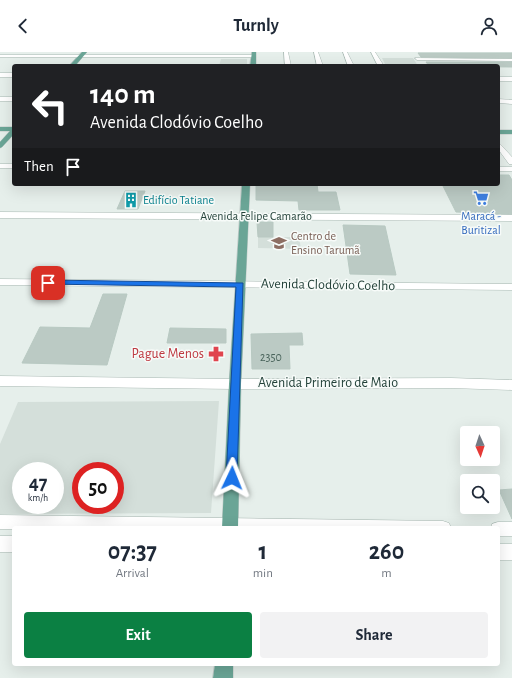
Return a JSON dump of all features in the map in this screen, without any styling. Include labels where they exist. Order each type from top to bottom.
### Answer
[{"type":"main road","points":[[74,64],[83,54]]},
{"type":"main road","points":[[0,129],[12,130]]},
{"type":"main road","points":[[0,146],[12,132]]},
{"type":"main road","points":[[500,132],[512,132]]},
{"type":"main road","points":[[230,526],[235,384],[246,186]]},
{"type":"main road","points":[[223,678],[224,666]]},
{"type":"street","points":[[286,52],[288,64]]},
{"type":"street","points":[[316,52],[319,64]]},
{"type":"street","points":[[345,52],[350,64]]},
{"type":"street","points":[[374,52],[380,64]]},
{"type":"street","points":[[478,52],[492,64]]},
{"type":"street","points":[[0,56],[83,54],[254,54]]},
{"type":"street","points":[[420,64],[415,58],[512,60]]},
{"type":"street","points":[[503,74],[510,79]]},
{"type":"street","points":[[0,75],[12,75]]},
{"type":"street","points":[[500,78],[510,79]]},
{"type":"street","points":[[0,99],[12,99]]},
{"type":"street","points":[[500,101],[512,102]]},
{"type":"street","points":[[500,147],[512,162]]},
{"type":"street","points":[[0,166],[12,166]]},
{"type":"street","points":[[500,169],[512,169]]},
{"type":"street","name":"Avenida Felipe Camarão","points":[[0,215],[512,218]]},
{"type":"street","name":"Avenida Clodóvio Coelho","points":[[0,282],[512,287]]},
{"type":"street","name":"Avenida Primeiro de Maio","points":[[0,381],[235,384],[452,383],[512,385]]},
{"type":"street","points":[[0,522],[230,526]]},
{"type":"street","points":[[500,529],[512,529]]},
{"type":"street","points":[[0,544],[12,544]]},
{"type":"street","points":[[500,552],[512,552]]},
{"type":"shaded area","points":[[382,58],[413,58],[417,64],[385,64]]},
{"type":"shaded area","points":[[221,59],[247,59],[247,64],[220,64]]},
{"type":"shaded area","name":"Centro de Ensino Tarumã","points":[[258,237],[299,237],[301,249],[258,248]]},
{"type":"shaded area","points":[[219,401],[211,513],[124,513],[124,462],[72,462],[72,514],[64,514],[64,462],[12,462],[12,514],[0,514],[0,444],[18,402]]},
{"type":"building","points":[[418,53],[512,53],[512,58],[421,57]]},
{"type":"building","points":[[426,62],[512,62],[512,67],[500,67],[500,64],[428,64]]},
{"type":"building","name":"Maracá - Buritizal","points":[[500,175],[509,175],[512,180],[512,214],[456,212],[443,186],[500,186]]},
{"type":"building","points":[[256,186],[317,186],[318,192],[336,192],[340,210],[299,210],[298,201],[256,200]]},
{"type":"building","name":"Edifício Tatiane","points":[[125,191],[145,191],[138,209],[117,209]]},
{"type":"building","points":[[257,222],[273,222],[273,237],[258,237]]},
{"type":"building","points":[[343,225],[385,226],[396,275],[350,274]]},
{"type":"building","points":[[103,294],[127,294],[107,365],[22,363],[40,327],[90,328]]},
{"type":"building","points":[[170,328],[226,329],[226,343],[167,343]]},
{"type":"building","points":[[302,333],[303,345],[289,345],[290,369],[252,369],[251,334]]},
{"type":"building","points":[[512,489],[512,519],[500,492],[500,490]]},
{"type":"place","name":"Maracá - Buritizal","points":[[481,198]]},
{"type":"place","name":"Edifício Tatiane","points":[[131,200]]},
{"type":"place","name":"Centro de Ensino Tarumã","points":[[279,243]]},
{"type":"place","name":"Pague Menos","points":[[216,354]]},
{"type":"route","points":[[48,283],[240,284],[232,478]]}]
